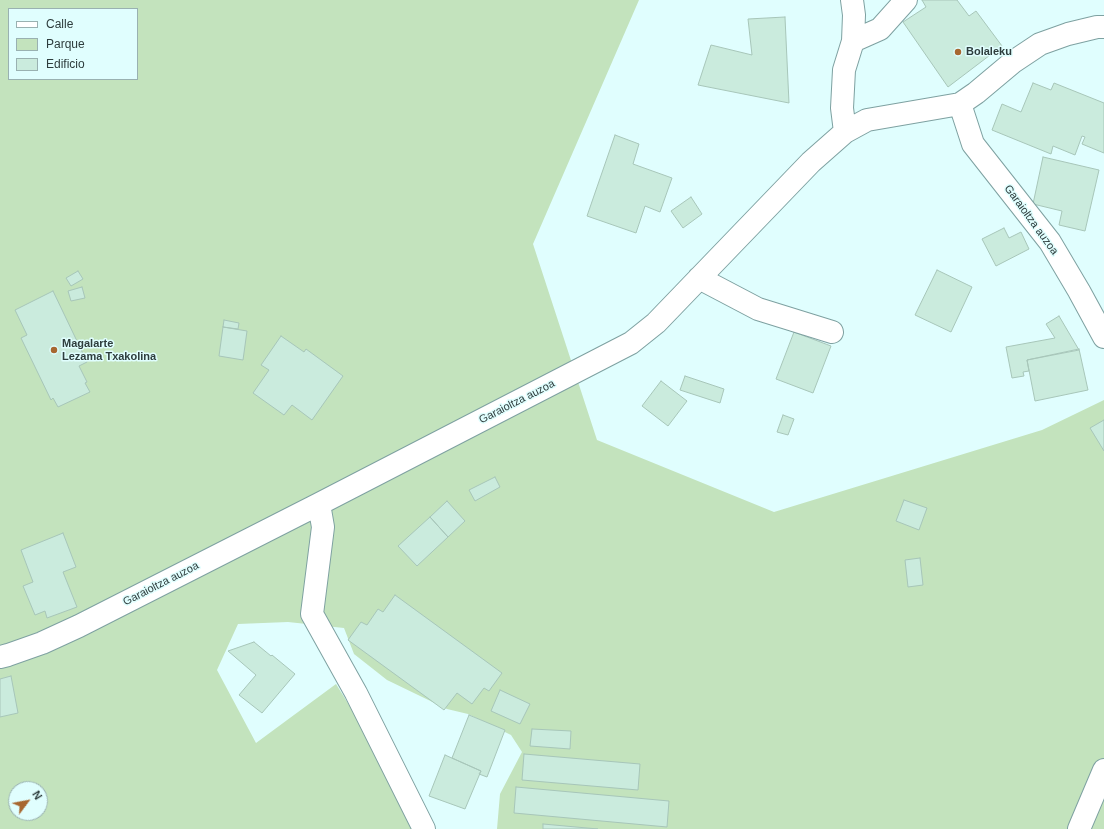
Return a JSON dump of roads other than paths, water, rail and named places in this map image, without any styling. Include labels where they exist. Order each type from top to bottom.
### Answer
[{"type":"street","points":[[845,132],[842,108],[844,70],[853,40],[854,15],[852,0]]},
{"type":"street","points":[[853,40],[880,29],[906,0]]},
{"type":"street","name":"Garaioltza auzoa","points":[[0,657],[42,643],[79,626],[319,504],[631,342],[656,323],[811,162],[845,132],[867,120],[960,104],[976,93],[1013,62],[1040,44],[1068,34],[1097,27],[1104,27]]},
{"type":"street","name":"Garaioltza auzoa","points":[[960,104],[973,144],[1050,242],[1104,337]]},
{"type":"street","points":[[699,278],[758,309],[832,332]]},
{"type":"street","points":[[319,504],[323,527],[312,614],[356,692],[424,829]]},
{"type":"street","points":[[1079,829],[1104,770]]},
{"type":"place","name":"Bolaleku","points":[[958,52]]},
{"type":"place","name":"Magalarte Lezama Txakolina","points":[[54,350]]}]
